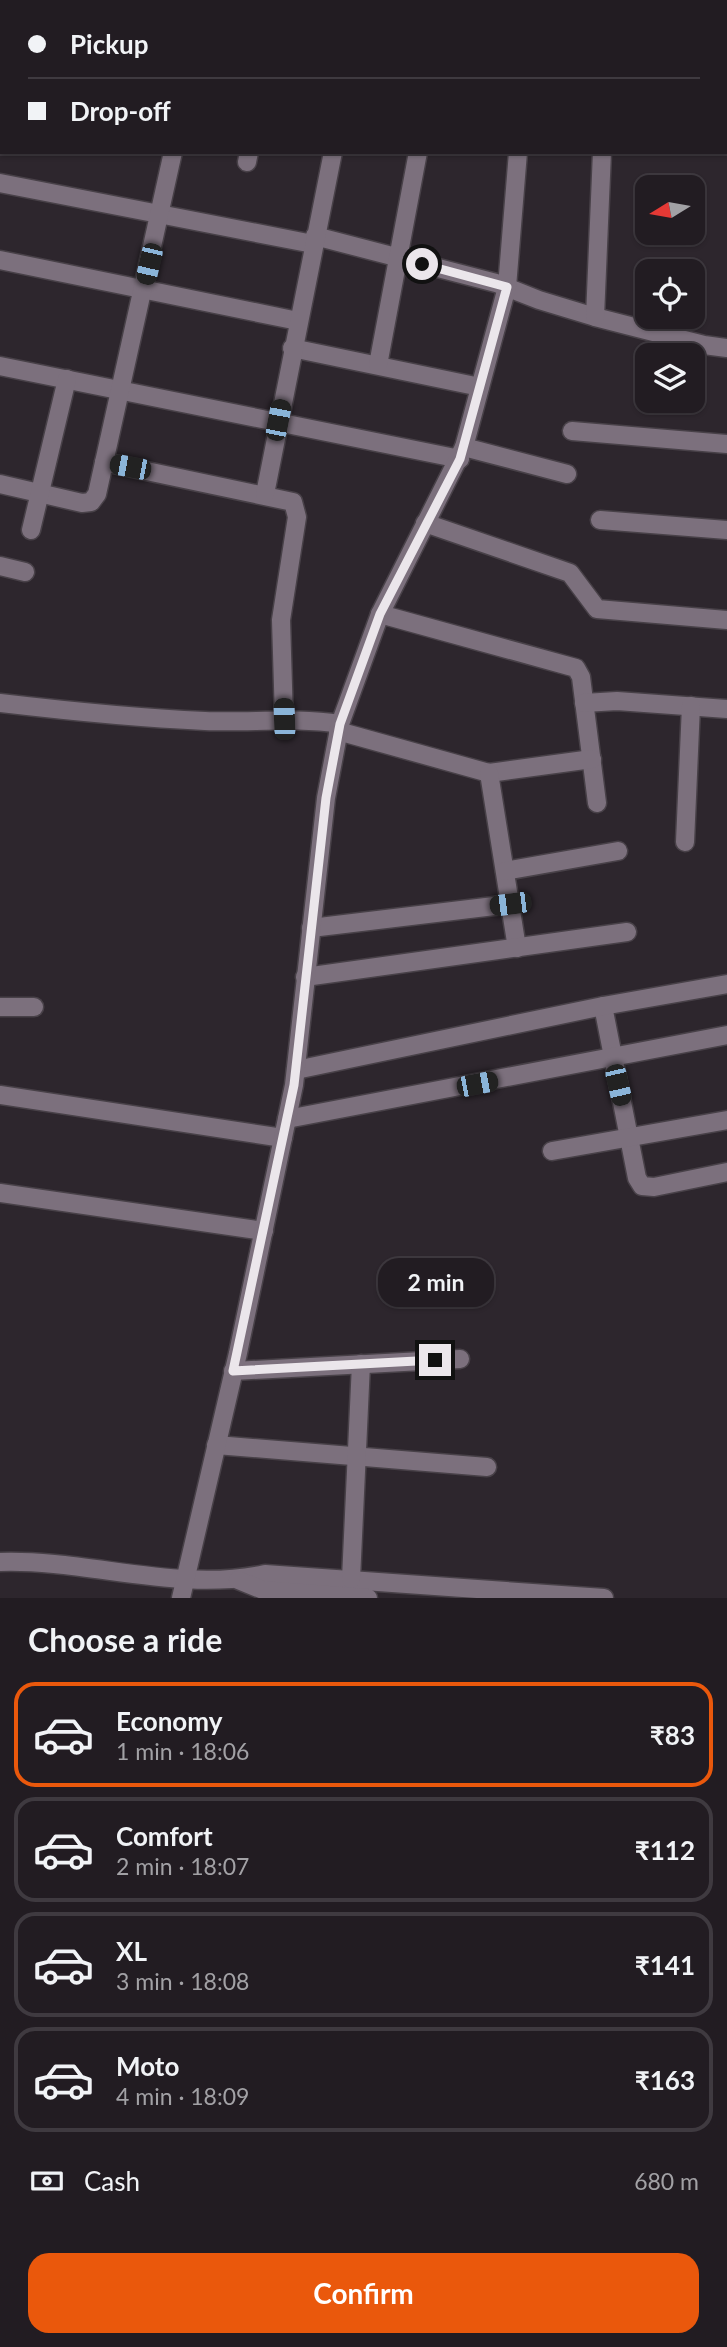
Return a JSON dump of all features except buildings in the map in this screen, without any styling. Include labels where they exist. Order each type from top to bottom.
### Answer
[{"type":"street","points":[[0,484],[82,503],[91,502],[97,494],[161,216],[173,154]]},
{"type":"street","points":[[265,494],[333,154]]},
{"type":"street","points":[[378,365],[418,154]]},
{"type":"street","points":[[181,1598],[264,1231],[296,1070],[326,798],[339,727],[380,614],[462,453],[507,287],[517,154]]},
{"type":"street","points":[[595,317],[602,154]]},
{"type":"street","points":[[0,183],[161,216],[314,240],[398,257],[507,287],[595,317],[704,345],[727,348]]},
{"type":"street","points":[[0,260],[298,321]]},
{"type":"street","points":[[292,348],[480,387]]},
{"type":"street","points":[[0,366],[566,474]]},
{"type":"street","points":[[31,530],[68,379]]},
{"type":"street","points":[[572,431],[727,444]]},
{"type":"street","points":[[104,462],[293,502],[297,508],[281,620],[284,719]]},
{"type":"street","points":[[600,520],[727,530]]},
{"type":"street","points":[[425,523],[570,573],[597,609],[727,620]]},
{"type":"street","points":[[0,566],[25,572]]},
{"type":"street","points":[[380,614],[567,663],[576,668],[581,677],[597,803]]},
{"type":"street","points":[[584,703],[617,701],[727,709]]},
{"type":"street","points":[[0,703],[147,719],[305,719],[489,773],[592,760]]},
{"type":"street","points":[[685,842],[691,706]]},
{"type":"street","points":[[489,773],[517,948]]},
{"type":"street","points":[[505,871],[618,851]]},
{"type":"street","points":[[311,928],[510,904]]},
{"type":"street","points":[[305,977],[627,932]]},
{"type":"street","points":[[296,1070],[603,1006],[727,984]]},
{"type":"street","points":[[603,1006],[637,1178],[642,1186],[654,1187],[727,1172]]},
{"type":"street","points":[[0,1007],[34,1007]]},
{"type":"street","points":[[287,1119],[727,1035]]},
{"type":"street","points":[[0,1095],[283,1138]]},
{"type":"street","points":[[552,1151],[727,1120]]},
{"type":"street","points":[[0,1193],[264,1231]]},
{"type":"street","points":[[233,1371],[460,1359]]},
{"type":"street","points":[[351,1579],[359,1457],[361,1364]]},
{"type":"street","points":[[216,1445],[487,1467]]},
{"type":"street","points":[[0,1562],[238,1580],[263,1587],[368,1598]]},
{"type":"street","points":[[263,1587],[351,1579],[604,1598]]},
{"type":"route","points":[[422,264],[507,287],[460,459],[380,614],[340,724],[326,798],[294,1085],[233,1371],[435,1360]]}]
